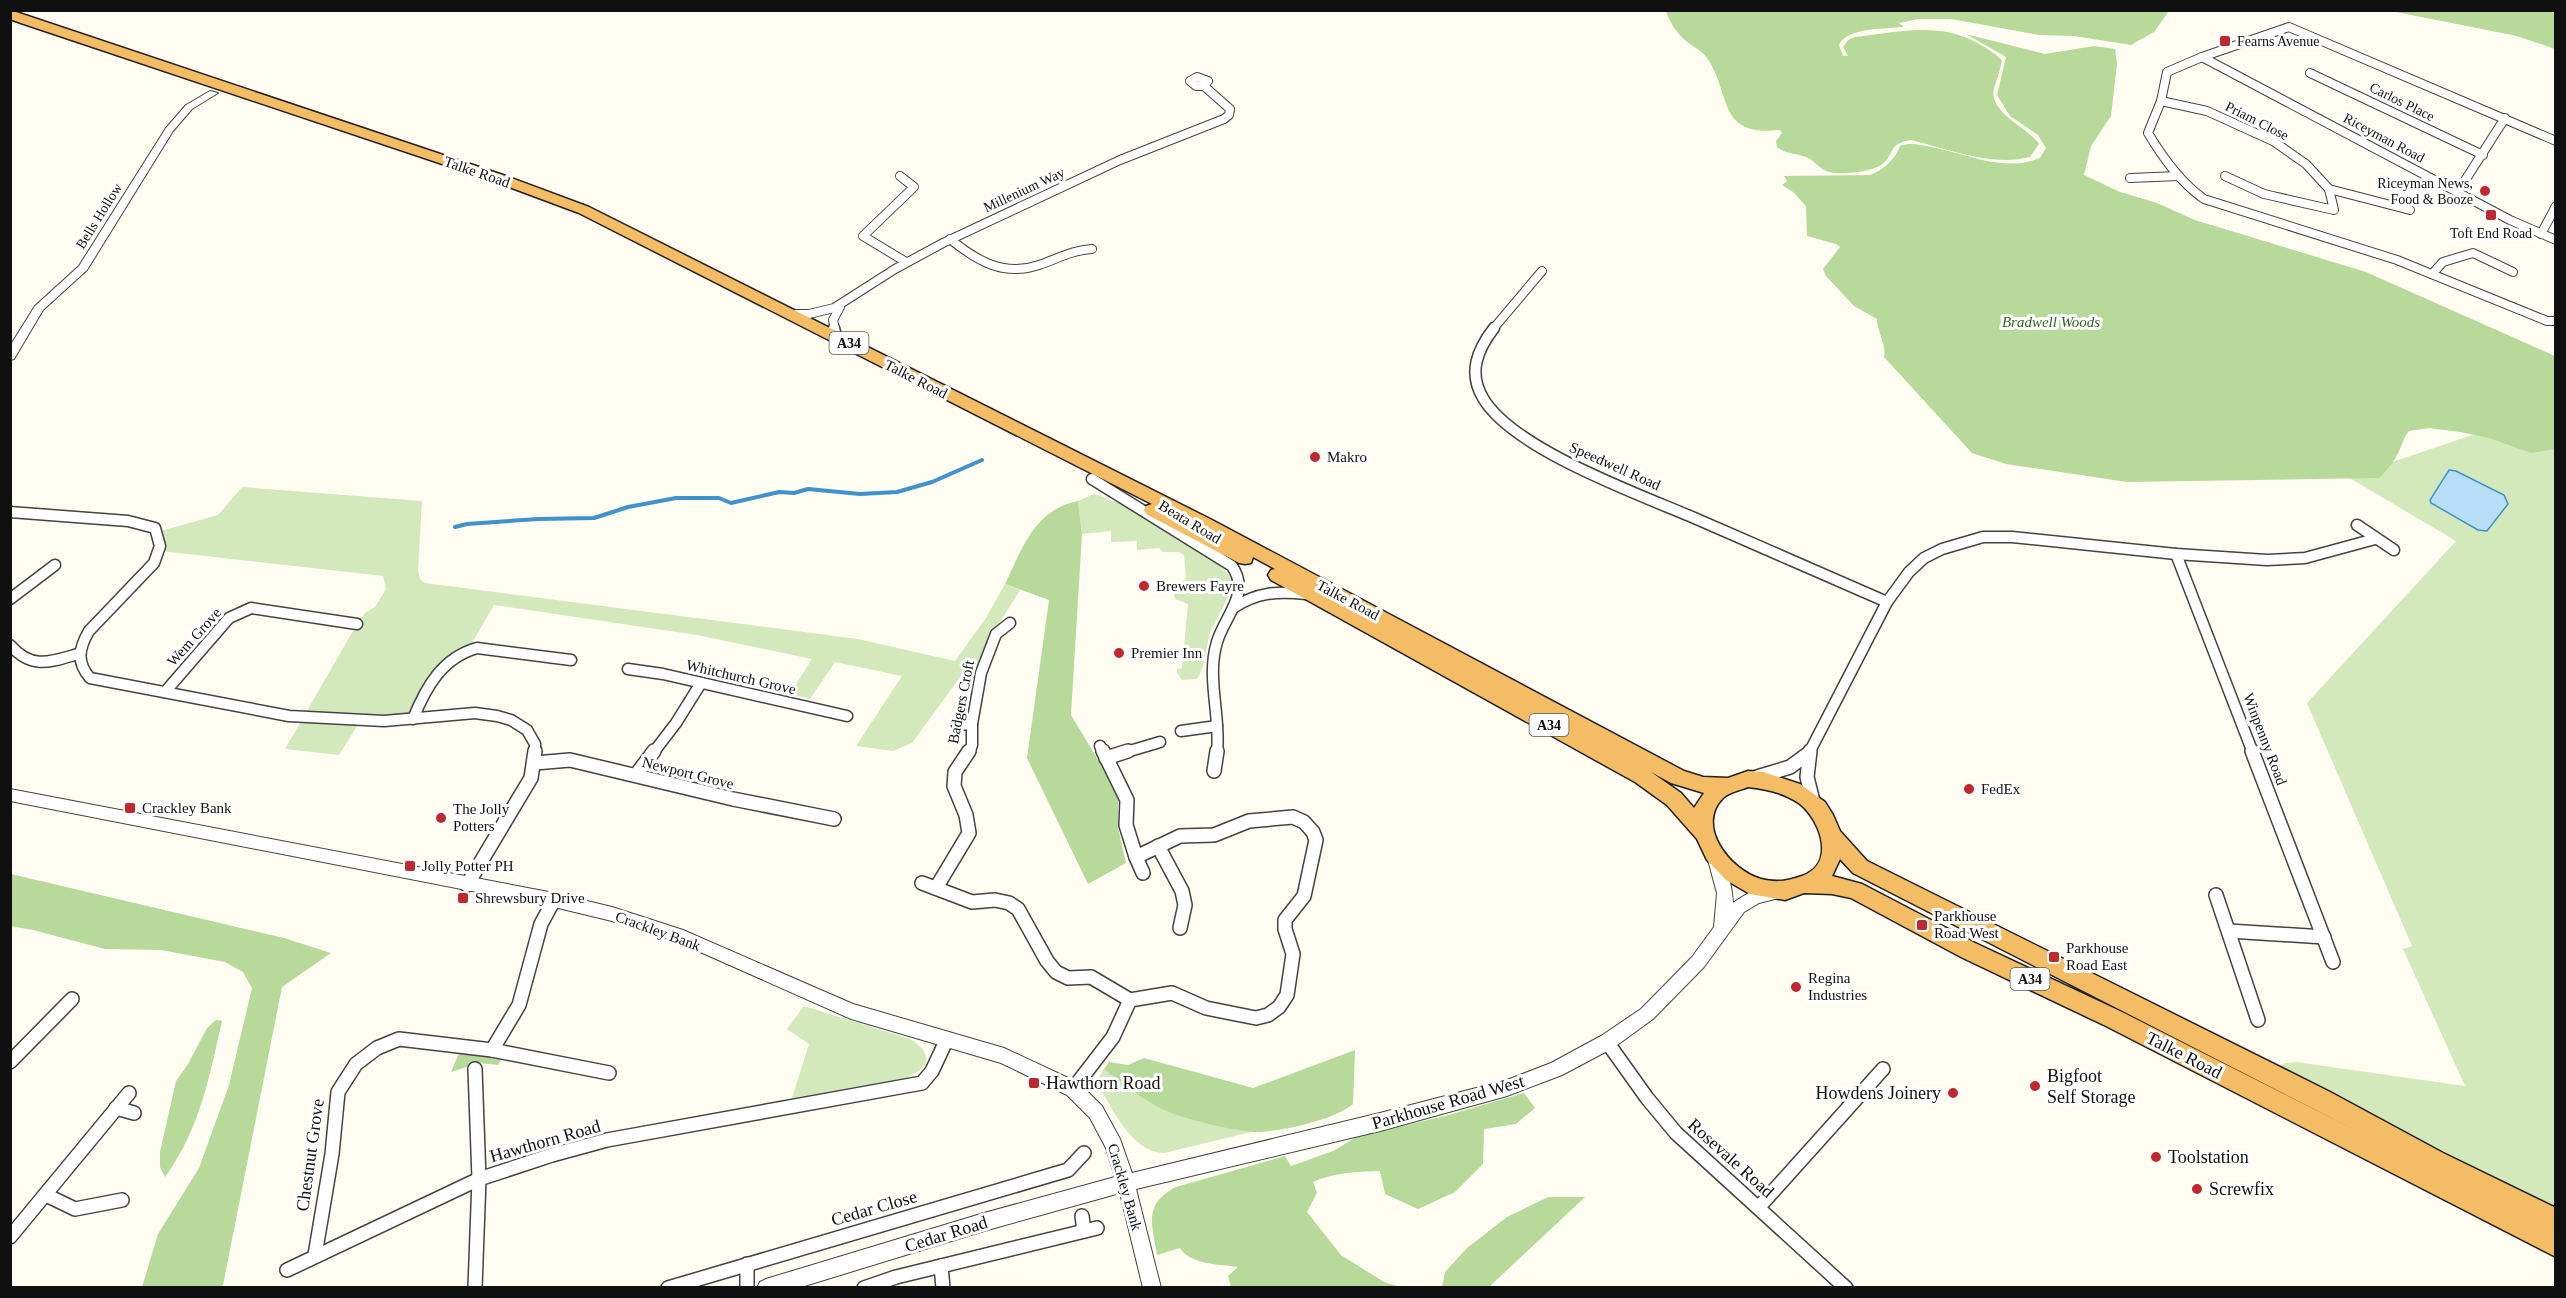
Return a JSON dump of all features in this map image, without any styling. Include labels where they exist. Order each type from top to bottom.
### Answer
[{"type":"highway","name":"Talke Road","points":[[10,11],[14,16],[25,21],[498,178],[584,210],[1206,524],[1678,777],[1703,785],[1725,785]]},
{"type":"highway","name":"Talke Road","points":[[10,24],[480,181],[574,216],[1092,479],[1312,595],[1642,776],[1674,799],[1702,832]]},
{"type":"highway","name":"A34","points":[[1725,785],[1748,779],[1768,780],[1788,787],[1806,798],[1820,812],[1831,835]]},
{"type":"highway","points":[[1702,832],[1701,821],[1706,804],[1715,792],[1725,785]]},
{"type":"highway","name":"A34","points":[[1702,832],[1707,847],[1716,860],[1732,875],[1753,886],[1797,887]]},
{"type":"highway","name":"Talke Road","points":[[1831,835],[1860,867],[2322,1100],[2434,1161],[2556,1221]]},
{"type":"highway","points":[[1797,887],[1816,880],[1828,865],[1832,845],[1831,835]]},
{"type":"highway","name":"Talke Road","points":[[1797,887],[1832,885],[1855,890],[1968,950],[2114,1019],[2556,1245]]},
{"type":"street","points":[[2556,141],[2289,27],[2202,57],[2167,72],[2161,101],[2148,133],[2179,176],[2194,193],[2204,199],[2397,260],[2547,321],[2556,321]]},
{"type":"street","name":"Riceyman Road","points":[[2202,57],[2457,193],[2556,240]]},
{"type":"street","name":"Carlos Place","points":[[2310,73],[2483,155]]},
{"type":"street","name":"Millenium Way","points":[[793,314],[816,314],[840,307],[906,262],[950,239],[1164,141],[1229,115],[1230,110],[1224,103],[1204,86]]},
{"type":"street","name":"Bells Hollow","points":[[10,356],[39,308],[82,268],[169,130],[189,107],[213,93]]},
{"type":"street","name":"Priam Close","points":[[2161,101],[2207,111],[2273,141],[2306,164],[2329,189]]},
{"type":"street","points":[[2457,193],[2505,118]]},
{"type":"street","points":[[900,176],[914,187],[863,236],[906,262]]},
{"type":"street","points":[[2130,178],[2179,176]]},
{"type":"street","points":[[2225,176],[2240,186],[2303,204],[2334,210],[2329,189],[2410,210]]},
{"type":"street","points":[[2541,234],[2556,206]]},
{"type":"street","points":[[950,239],[987,266],[1009,269],[1037,266],[1075,249],[1092,249]]},
{"type":"street","points":[[2432,274],[2443,262],[2473,254],[2513,272]]},
{"type":"street","name":"Speedwell Road","points":[[1542,271],[1483,343],[1475,362],[1476,380],[1483,399],[1503,422],[1524,438],[1572,465],[1887,603]]},
{"type":"street","points":[[836,336],[832,320],[840,307]]},
{"type":"street","name":"Beata Road","points":[[1092,479],[1232,566],[1241,580],[1239,594],[1217,643],[1214,659],[1217,726],[1214,771]]},
{"type":"street","points":[[10,512],[135,522],[155,528],[161,541],[161,551],[154,563],[89,631],[82,643],[78,654],[82,671],[90,678],[274,714],[384,721],[475,713],[512,720],[528,730],[535,744],[536,763],[531,778],[467,885]]},
{"type":"street","points":[[2357,525],[2394,550]]},
{"type":"street","points":[[1820,812],[1810,795],[1807,783],[1806,769],[1809,753],[1887,603],[1909,572],[1924,558],[1942,549],[1983,537],[2012,537],[2256,560],[2305,558],[2375,539]]},
{"type":"street","name":"Winpenny Road","points":[[2176,554],[2333,962]]},
{"type":"street","points":[[10,599],[55,565]]},
{"type":"street","points":[[1233,608],[1249,596],[1268,592],[1312,595]]},
{"type":"street","name":"Wem Grove","points":[[165,692],[229,618],[244,610],[251,608],[357,624]]},
{"type":"street","name":"Badgers Croft","points":[[936,888],[969,833],[966,815],[954,786],[956,772],[972,745],[972,724],[981,673],[996,634],[1010,623]]},
{"type":"street","points":[[10,645],[17,654],[29,661],[45,663],[78,654]]},
{"type":"street","points":[[413,719],[421,699],[445,665],[468,650],[477,648],[571,660]]},
{"type":"street","name":"Whitchurch Grove","points":[[628,669],[663,674],[847,716]]},
{"type":"street","points":[[636,775],[676,723],[700,684]]},
{"type":"street","points":[[957,725],[972,724]]},
{"type":"street","points":[[1182,731],[1217,726]]},
{"type":"street","points":[[1143,873],[1126,825],[1126,800],[1103,752],[1160,742]]},
{"type":"street","points":[[1748,779],[1790,768],[1809,753]]},
{"type":"street","name":"Newport Grove","points":[[536,763],[552,759],[570,760],[733,799],[834,819]]},
{"type":"street","name":"Crackley Bank","points":[[10,795],[554,900],[612,914],[683,937],[851,1011],[1004,1056],[1073,1089],[1086,1099],[1107,1129],[1126,1184],[1152,1287]]},
{"type":"street","points":[[922,883],[972,902],[995,900],[1009,903],[1018,909],[1056,972],[1068,978],[1091,977],[1130,1000],[1172,993],[1206,1008],[1256,1018],[1268,1015],[1279,1007],[1287,995],[1293,954],[1285,929],[1285,920],[1304,896],[1316,840],[1313,832],[1304,822],[1293,817],[1249,821],[1214,835],[1188,834],[1136,857]]},
{"type":"street","points":[[1158,846],[1182,891],[1185,904],[1180,928]]},
{"type":"street","name":"Parkhouse Road West","points":[[1716,860],[1725,886],[1727,904],[1721,929]]},
{"type":"street","name":"Parkhouse Road West","points":[[1126,1184],[1507,1088],[1556,1069],[1607,1042],[1647,1014],[1698,962],[1739,907],[1756,897],[1797,887]]},
{"type":"street","points":[[2216,895],[2258,1020]]},
{"type":"street","points":[[492,1050],[519,1005],[541,924],[554,900]]},
{"type":"street","points":[[2229,931],[2324,936]]},
{"type":"street","points":[[1073,1089],[1113,1037],[1130,1000]]},
{"type":"street","points":[[10,1062],[69,1007]]},
{"type":"street","name":"Hawthorn Road","points":[[287,1270],[479,1179],[552,1155],[607,1140],[922,1083],[932,1071],[947,1039]]},
{"type":"street","name":"Chestnut Grove","points":[[315,1255],[318,1224],[332,1154],[338,1092],[356,1065],[377,1048],[399,1040],[492,1050],[609,1073]]},
{"type":"street","name":"Rosevale Road","points":[[1607,1042],[1647,1098],[1676,1133],[1846,1287]]},
{"type":"street","points":[[1760,1207],[1883,1069]]},
{"type":"street","points":[[475,1287],[479,1179],[479,1076]]},
{"type":"street","points":[[10,1238],[129,1093]]},
{"type":"street","points":[[116,1108],[134,1113]]},
{"type":"street","name":"Cedar Close","points":[[668,1287],[1068,1170],[1084,1153]]},
{"type":"street","name":"Cedar Road","points":[[766,1287],[984,1222],[1126,1184]]},
{"type":"street","points":[[46,1195],[75,1209],[122,1200]]},
{"type":"street","name":"Cedar Road","points":[[864,1287],[1090,1229],[1082,1216]]},
{"type":"street","points":[[747,1264],[747,1287]]},
{"type":"street","points":[[941,1266],[943,1287]]},
{"type":"green space","points":[[1666,10],[2169,11],[2154,32],[2131,45],[2074,36],[2039,35],[1951,19],[1918,19],[1899,23],[1904,27],[1868,30],[1850,35],[1839,45],[1843,56],[1848,56],[1843,47],[1848,40],[1855,37],[1903,31],[1949,32],[1979,44],[2002,61],[1994,88],[1997,105],[2039,144],[2030,157],[2000,160],[1970,156],[1911,140],[1898,144],[1881,165],[1862,171],[1838,173],[1826,171],[1806,157],[1777,147],[1776,141],[1782,133],[1780,130],[1745,127],[1735,120],[1707,58],[1680,35],[1671,23]]},
{"type":"green space","points":[[2391,11],[2555,11],[2555,49],[2517,36]]},
{"type":"green space","name":"Bradwell Woods","points":[[1966,34],[2045,54],[2094,46],[2115,49],[2117,64],[2111,116],[2091,146],[2084,175],[2120,192],[2157,203],[2195,220],[2366,272],[2555,356],[2555,449],[2531,453],[2489,438],[2429,428],[2409,431],[2394,461],[2379,478],[2127,482],[2006,464],[1972,453],[1884,357],[1885,352],[1877,319],[1854,306],[1826,276],[1823,269],[1840,247],[1807,236],[1806,206],[1793,192],[1782,185],[1787,181],[1784,176],[1870,175],[1888,164],[1900,146],[1908,144],[1927,146],[1999,163],[2013,164],[2040,158],[2046,148],[2038,135],[2010,116],[1997,95],[2006,57]]},
{"type":"green space","points":[[2555,407],[2555,1210],[2286,1074],[2279,1066],[2296,1062],[2465,1086],[2403,949],[2412,946],[2307,703],[2456,541],[2348,477]]},
{"type":"green space","points":[[242,487],[422,501],[418,570],[420,579],[425,583],[858,639],[955,661],[986,618],[1005,584],[1020,590],[993,633],[979,668],[969,665],[912,743],[893,751],[856,746],[902,676],[835,662],[810,699],[790,694],[812,659],[697,635],[494,605],[468,650],[452,658],[413,719],[361,720],[339,755],[285,749],[357,624],[365,613],[375,607],[386,589],[383,576],[161,551],[157,532],[218,515]]},
{"type":"green space","points":[[1094,494],[1132,508],[1219,565],[1229,575],[1233,589],[1212,628],[1203,667],[1197,679],[1182,680],[1177,673],[1177,669],[1182,668],[1188,604],[1175,599],[1173,591],[1186,578],[1184,555],[1179,552],[1163,552],[1159,548],[1137,550],[1137,541],[1111,542],[1111,531],[1082,534],[1078,501]]},
{"type":"green space","points":[[1078,501],[1082,534],[1071,715],[1115,788],[1118,800],[1118,828],[1126,863],[1088,884],[1027,758],[1049,600],[1005,584],[1024,544],[1040,522],[1063,505]]},
{"type":"green space","points":[[11,874],[284,938],[331,953],[282,987],[223,1285],[220,1287],[142,1287],[158,1234],[199,1168],[229,1085],[252,988],[243,972],[225,962],[161,950],[105,949],[11,926]]},
{"type":"green space","points":[[804,1006],[910,1039],[926,1055],[925,1065],[906,1078],[792,1098],[809,1044],[787,1029]]},
{"type":"green space","points":[[216,1020],[222,1021],[202,1102],[187,1140],[165,1177],[160,1167],[160,1152],[176,1081],[207,1028]]},
{"type":"green space","points":[[1355,1050],[1353,1104],[1345,1110],[1322,1119],[1261,1132],[1213,1125],[1166,1111],[1142,1097],[1104,1069],[1109,1062],[1128,1065],[1144,1058],[1253,1088]]},
{"type":"green space","points":[[459,1053],[503,1056],[498,1065],[479,1063],[451,1072]]},
{"type":"green space","points":[[1104,1069],[1166,1111],[1213,1124],[1255,1131],[1164,1153],[1152,1151],[1141,1145],[1123,1126],[1096,1082]]},
{"type":"green space","points":[[1524,1093],[1535,1108],[1516,1124],[1484,1129],[1483,1164],[1455,1192],[1418,1209],[1385,1194],[1380,1171],[1337,1174],[1313,1182],[1317,1193],[1307,1212],[1341,1255],[1384,1282],[1400,1287],[1231,1287],[1228,1276],[1238,1267],[1198,1261],[1185,1254],[1180,1248],[1157,1255],[1152,1224],[1154,1208],[1158,1200],[1176,1187],[1285,1156],[1291,1166],[1333,1151],[1358,1136],[1445,1116]]},
{"type":"green space","points":[[1548,1197],[1585,1197],[1489,1287],[1442,1287],[1445,1272],[1467,1248],[1507,1217]]},
{"type":"water","points":[[2449,470],[2456,471],[2504,495],[2508,504],[2487,531],[2478,530],[2431,503],[2430,500]]},
{"type":"waterway","points":[[455,527],[467,524],[538,519],[594,518],[628,507],[676,498],[719,498],[731,503],[779,492],[794,493],[808,489],[860,494],[897,492],[932,482],[982,460]]},
{"type":"place","name":"Fearns Avenue","points":[[2225,41]]},
{"type":"place","name":"Riceyman News, Food & Booze","points":[[2485,191]]},
{"type":"place","name":"Toft End Road","points":[[2491,215]]},
{"type":"place","name":"Makro","points":[[1315,457]]},
{"type":"place","name":"Brewers Fayre","points":[[1144,586]]},
{"type":"place","name":"Premier Inn","points":[[1119,653]]},
{"type":"place","name":"FedEx","points":[[1969,789]]},
{"type":"place","name":"Crackley Bank","points":[[130,808]]},
{"type":"place","name":"The Jolly Potters","points":[[441,818]]},
{"type":"place","name":"Jolly Potter PH","points":[[410,866]]},
{"type":"place","name":"Shrewsbury Drive","points":[[463,898]]},
{"type":"place","name":"Parkhouse Road West","points":[[1922,925]]},
{"type":"place","name":"Parkhouse Road East","points":[[2054,957]]},
{"type":"place","name":"Regina Industries","points":[[1796,987]]},
{"type":"place","name":"Hawthorn Road","points":[[1034,1083]]},
{"type":"place","name":"Bigfoot Self Storage","points":[[2035,1086]]},
{"type":"place","name":"Howdens Joinery","points":[[1953,1093]]},
{"type":"place","name":"Toolstation","points":[[2156,1157]]},
{"type":"place","name":"Screwfix","points":[[2197,1189]]}]
